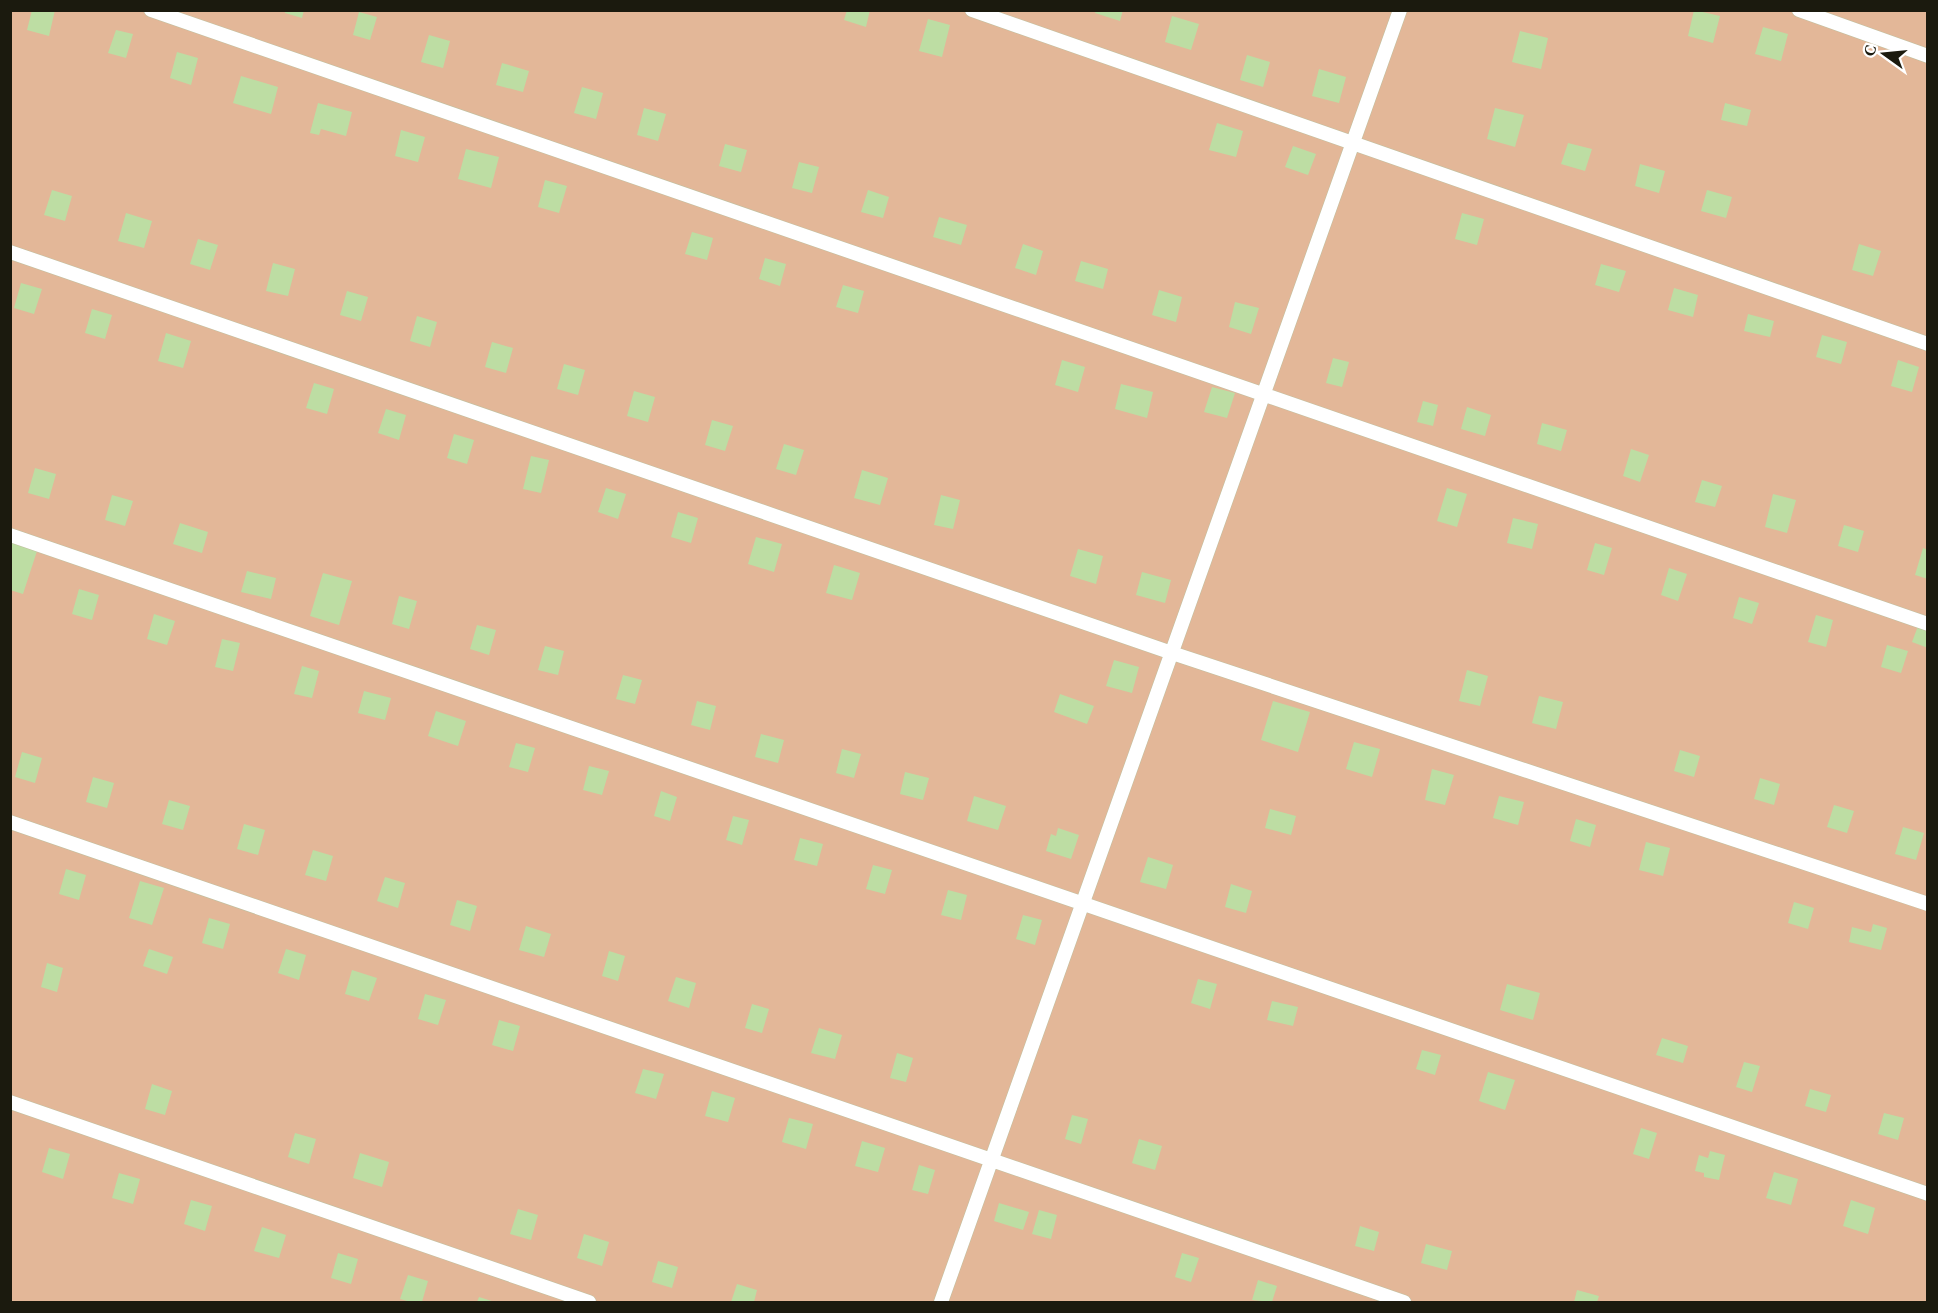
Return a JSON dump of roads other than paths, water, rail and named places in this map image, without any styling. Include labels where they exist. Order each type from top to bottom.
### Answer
[{"type":"lane","points":[[151,10],[1928,624]]},
{"type":"lane","points":[[972,10],[1928,344]]},
{"type":"lane","points":[[941,1302],[1400,10]]},
{"type":"lane","points":[[1799,10],[1928,56]]},
{"type":"lane","points":[[10,252],[1172,653],[1928,904]]},
{"type":"lane","points":[[10,535],[1928,1194]]},
{"type":"lane","points":[[10,822],[1404,1302]]},
{"type":"lane","points":[[10,1102],[589,1302]]}]
